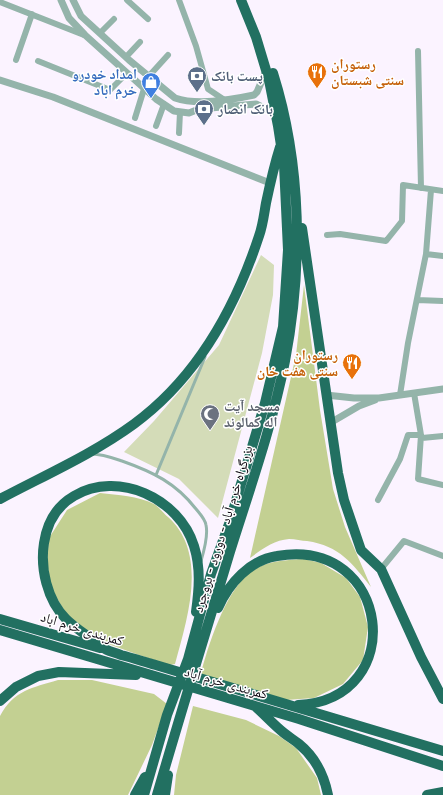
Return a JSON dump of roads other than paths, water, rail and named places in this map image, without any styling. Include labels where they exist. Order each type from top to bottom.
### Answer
[{"type":"highway","points":[[191,648],[211,574],[229,524],[265,403],[282,327],[288,250],[281,144],[276,114],[256,37],[241,0]]},
{"type":"highway","name":"بزرگراه خرم آباد - دورود - بروجرد","points":[[194,661],[256,470],[284,363],[295,288],[297,254],[296,208],[287,129],[278,87],[247,0]]},
{"type":"highway","points":[[0,499],[107,442],[135,423],[164,398],[186,374],[212,340],[234,300],[247,269],[260,234],[270,183],[281,144]]},
{"type":"highway","points":[[292,166],[330,423],[344,500],[361,550],[381,569],[443,699]]},
{"type":"highway","points":[[156,665],[107,650],[65,618],[50,595],[43,571],[43,550],[46,528],[62,505],[73,496],[88,489],[104,486],[124,487],[140,491],[154,497],[169,508],[182,522],[194,545],[199,573],[191,648],[194,661],[179,718],[165,795]]},
{"type":"highway","points":[[144,795],[167,715],[223,598],[236,580],[246,570],[260,561],[273,556],[290,553],[305,554],[323,558],[348,574],[358,583],[365,596],[371,609],[374,626],[368,660],[360,675],[348,687],[333,697],[317,703],[294,706]]},
{"type":"highway","name":"کمربندی خرم اباد","points":[[0,619],[156,665]]},
{"type":"highway","name":"کمربندی خرم آباد","points":[[0,630],[154,677],[255,705],[443,766]]},
{"type":"highway","name":"کمربندی خرم آباد","points":[[156,665],[443,751]]},
{"type":"highway","points":[[0,701],[16,687],[38,676],[59,672],[154,677]]},
{"type":"highway","points":[[255,705],[284,733],[299,743],[308,753],[316,763],[328,795]]},
{"type":"highway","points":[[135,795],[146,775],[163,731]]},
{"type":"highway","points":[[157,795],[176,732]]},
{"type":"highway","points":[[427,795],[443,792]]},
{"type":"street","points":[[61,0],[69,18],[85,35],[144,89],[174,111],[189,113],[199,109],[256,104],[276,114]]},
{"type":"street","points":[[64,8],[73,0],[81,16],[127,59],[175,98],[183,101],[197,102],[254,95],[260,86],[266,71]]},
{"type":"street","points":[[127,0],[148,19]]},
{"type":"street","points":[[179,0],[196,46],[208,89],[223,99]]},
{"type":"street","points":[[0,2],[85,35]]},
{"type":"street","points":[[16,60],[32,14]]},
{"type":"street","points":[[100,33],[114,19]]},
{"type":"street","points":[[38,61],[110,90],[125,71],[127,59],[140,42]]},
{"type":"street","points":[[418,51],[421,188]]},
{"type":"street","points":[[149,76],[168,55]]},
{"type":"street","points":[[0,80],[53,98],[270,183]]},
{"type":"street","points":[[135,118],[144,89]]},
{"type":"street","points":[[156,126],[164,104]]},
{"type":"street","points":[[179,133],[180,112]]},
{"type":"street","points":[[326,235],[340,234],[386,240],[402,221],[403,184],[443,191]]},
{"type":"street","points":[[400,395],[408,343],[426,254],[431,190]]},
{"type":"street","points":[[426,254],[443,256]]},
{"type":"street","points":[[417,300],[443,301]]},
{"type":"street","points":[[326,396],[379,398],[443,389]]},
{"type":"street","points":[[414,394],[421,437],[418,479],[443,485]]},
{"type":"street","points":[[330,423],[359,406],[379,398]]},
{"type":"street","points":[[378,500],[400,459],[408,435],[421,437],[443,436]]},
{"type":"street","points":[[381,569],[404,541],[443,556]]},
{"type":"lane","points":[[156,475],[212,340]]},
{"type":"lane","points":[[85,454],[96,454],[113,458],[156,475],[179,490],[202,516],[206,525],[205,544],[199,573]]},
{"type":"place","name":"رستوران سنتی شبستان","points":[[317,89]]},
{"type":"place","name":"پست بانک","points":[[197,93]]},
{"type":"place","name":"امداد خودرو خرم اباد","points":[[151,99]]},
{"type":"place","name":"بانک انصار","points":[[204,126]]},
{"type":"place","name":"رستوران سنتی هفت خان","points":[[352,380]]},
{"type":"place","name":"مسجد آیت اله کمالوند","points":[[210,431]]}]
